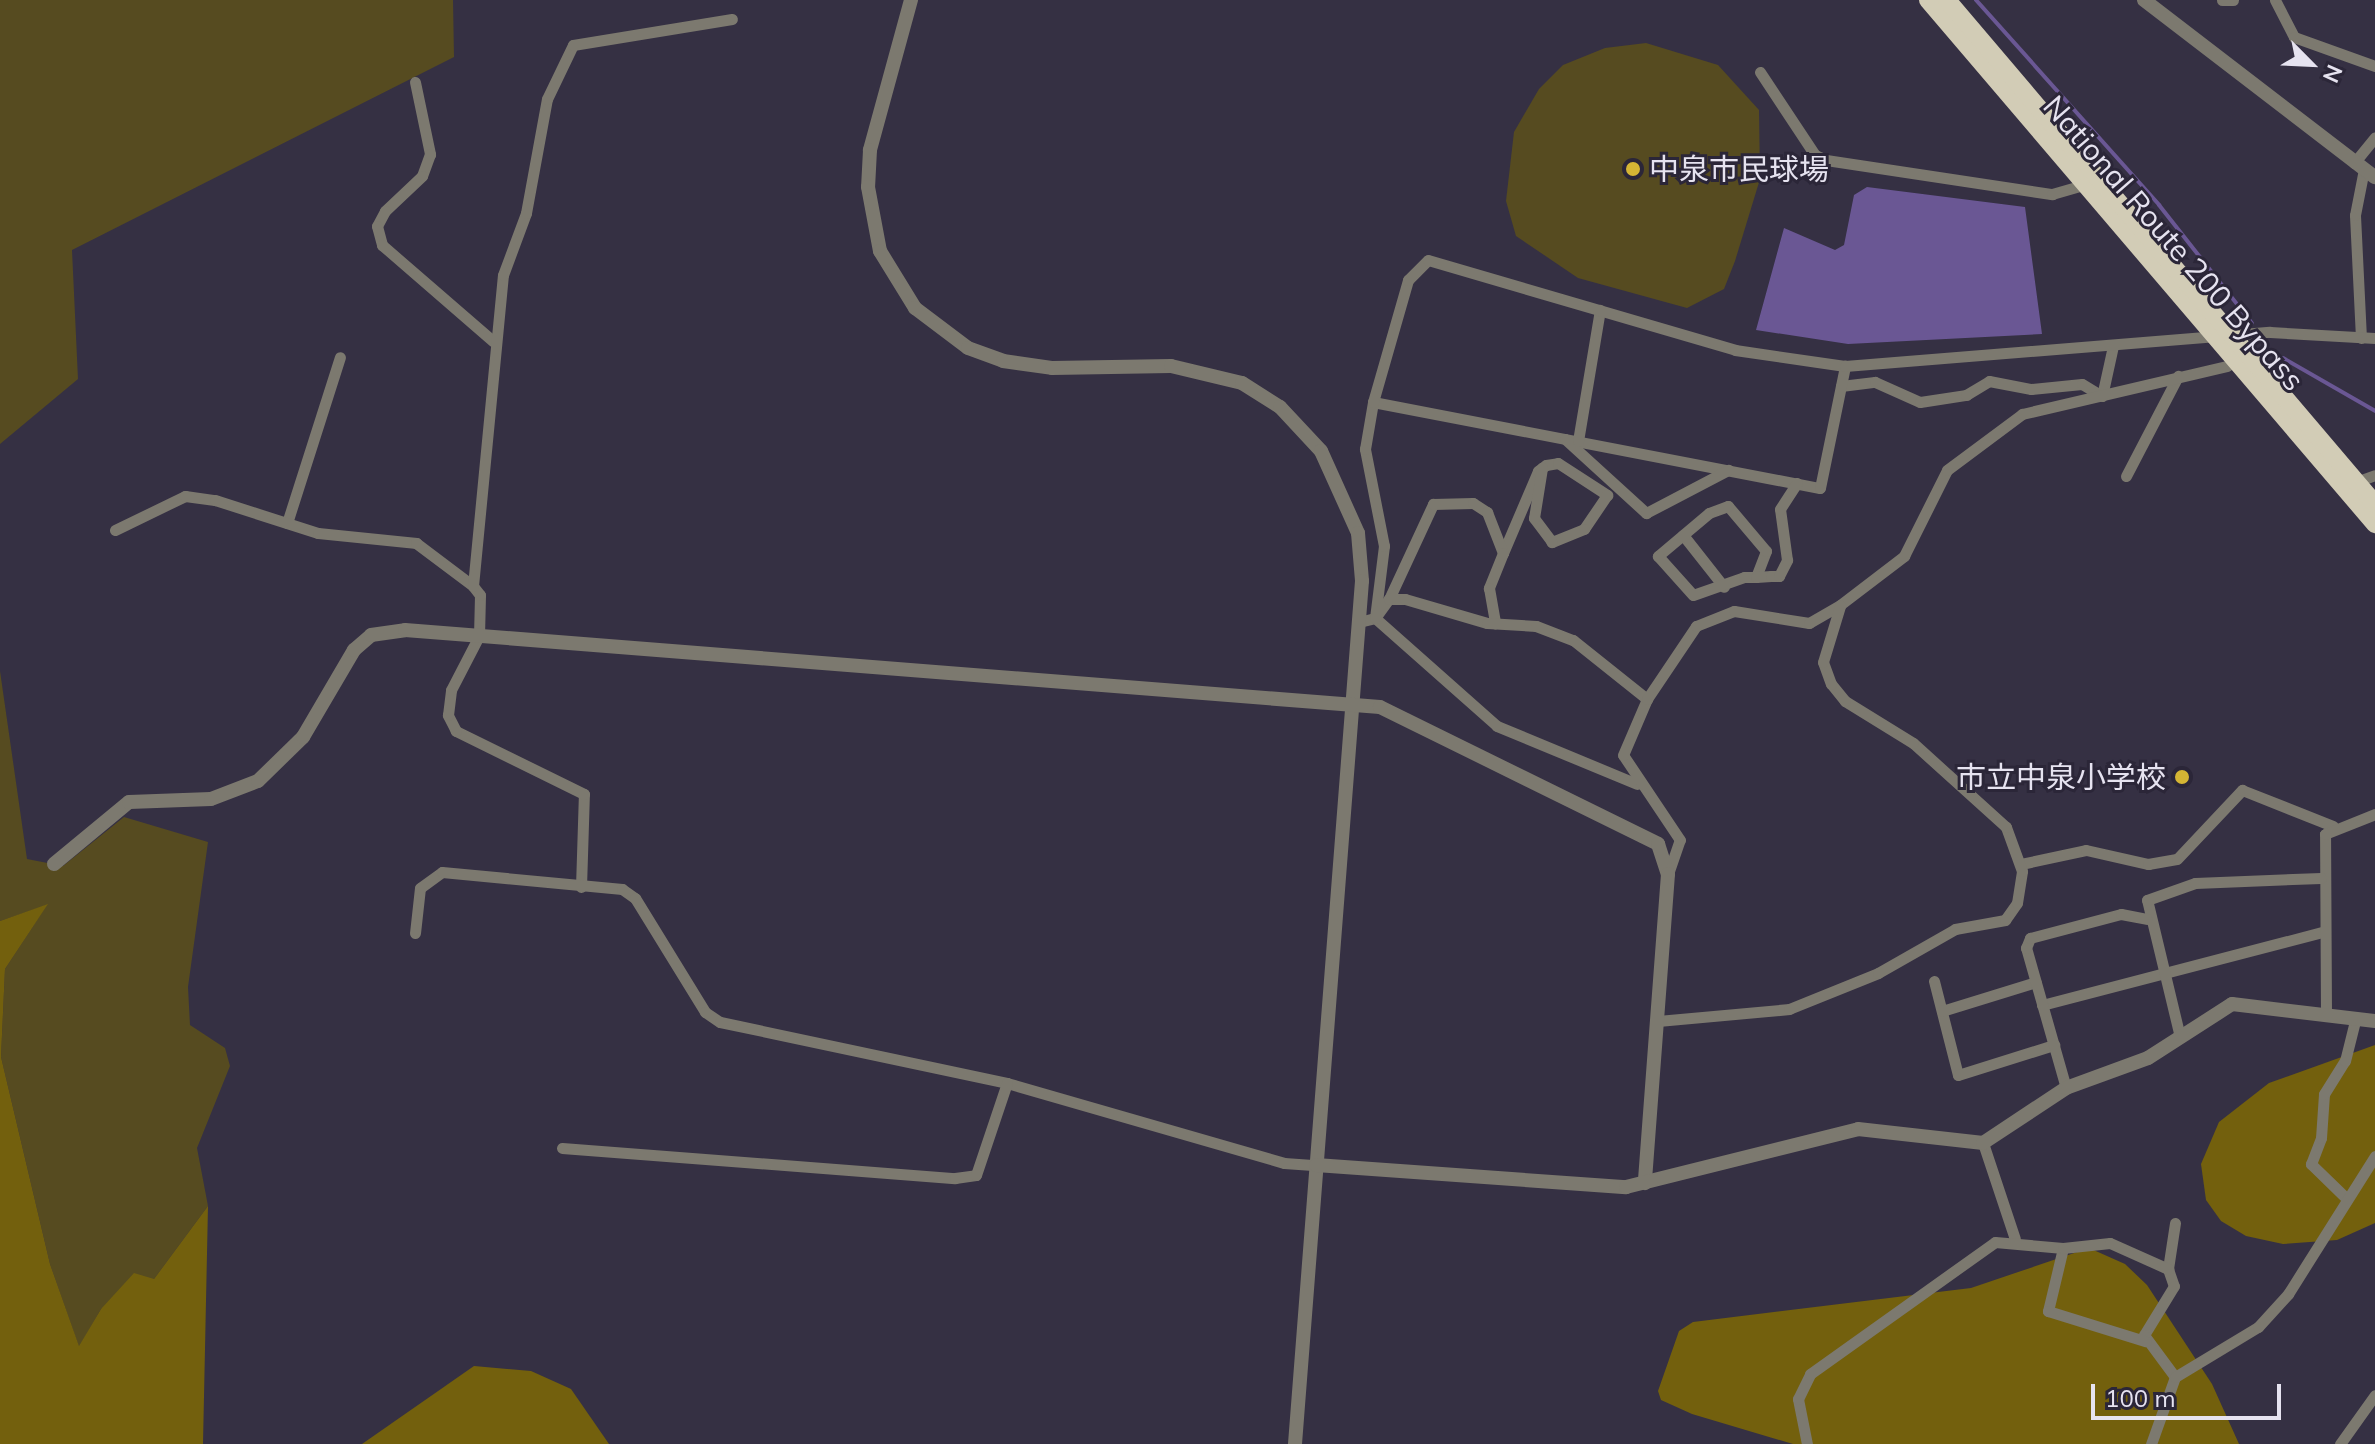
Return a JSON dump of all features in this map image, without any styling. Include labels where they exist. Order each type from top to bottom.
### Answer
[{"type":"highway","name":"National Route 200 Bypass","points":[[1928,0],[2221,338],[2375,524]]},
{"type":"highway","points":[[1947,0],[2241,338],[2375,503]]},
{"type":"street","points":[[911,0],[869,162],[871,221],[896,284],[932,325],[1003,361],[1203,369],[1280,407],[1321,451],[1345,495],[1358,533],[1359,622],[1349,703],[1295,1444]]},
{"type":"street","points":[[2146,0],[2364,170]]},
{"type":"street","points":[[2222,0],[2233,0]]},
{"type":"street","points":[[2275,0],[2294,37],[2375,66]]},
{"type":"street","points":[[473,586],[493,341],[503,275],[526,213],[534,148],[573,45],[732,19]]},
{"type":"street","points":[[1760,72],[1815,155],[1826,160],[2052,194],[2089,184]]},
{"type":"street","points":[[415,82],[430,154],[422,176],[385,211],[377,226],[382,245],[493,341]]},
{"type":"street","points":[[2361,338],[2355,215],[2364,170],[2375,137]]},
{"type":"street","points":[[1375,618],[1384,546],[1365,449],[1373,402],[1408,280],[1428,260],[1735,350],[1845,366],[2241,338],[2270,332],[2375,338]]},
{"type":"street","points":[[1578,441],[1600,310]]},
{"type":"street","points":[[2102,396],[2113,346]]},
{"type":"street","points":[[287,523],[340,357]]},
{"type":"street","points":[[1373,402],[1820,488],[1845,366]]},
{"type":"street","points":[[1645,1183],[1668,874],[1680,840],[1623,755],[1647,699],[1710,616],[1734,611],[1809,623],[1840,605],[1904,556],[1947,470],[2022,414],[2227,366]]},
{"type":"street","points":[[2126,476],[2178,376]]},
{"type":"street","points":[[1841,386],[1875,382],[1920,402],[1966,395],[1989,381],[2031,389],[2082,384],[2102,396]]},
{"type":"street","points":[[1565,439],[1612,492]]},
{"type":"street","points":[[1495,623],[1489,588],[1542,468],[1558,463],[1638,508],[1656,511],[1728,470]]},
{"type":"street","points":[[1542,468],[1534,518],[1552,542],[1584,529],[1612,492]]},
{"type":"street","points":[[2356,482],[2375,475]]},
{"type":"street","points":[[1756,577],[1766,551],[1728,506],[1683,535],[1658,556],[1674,581],[1693,595],[1784,570],[1780,509],[1797,483]]},
{"type":"street","points":[[115,530],[185,496],[287,523],[416,543],[473,586],[480,595],[479,636],[451,690],[448,715],[456,731],[584,794],[581,887]]},
{"type":"street","points":[[1359,622],[1375,618],[1389,599],[1433,504],[1483,507],[1503,553]]},
{"type":"street","points":[[1683,535],[1724,587]]},
{"type":"street","points":[[1389,599],[1495,623],[1536,626],[1573,640],[1647,699]]},
{"type":"street","points":[[1658,1021],[1789,1009],[1878,973],[1955,929],[1991,926],[2017,903],[2021,864],[2006,827],[1913,743],[1845,701],[1831,684],[1823,662],[1840,605]]},
{"type":"street","points":[[1375,618],[1497,726],[1641,786]]},
{"type":"street","points":[[54,864],[129,802],[211,799],[258,781],[303,737],[354,650],[371,635],[405,630],[1380,707],[1645,832],[1668,874]]},
{"type":"street","points":[[2021,864],[2086,850],[2148,864],[2177,859],[2242,790],[2333,826]]},
{"type":"street","points":[[2326,1014],[2321,878],[2325,834],[2333,826],[2375,814]]},
{"type":"street","points":[[415,933],[420,888],[442,872],[622,889],[635,898],[705,1012],[720,1022],[1007,1083],[1284,1163],[1578,1186],[1645,1183],[1858,1129],[1983,1143],[2066,1088],[2148,1058],[2232,1004],[2375,1021]]},
{"type":"street","points":[[2180,1037],[2147,919],[2154,894],[2195,883],[2321,878]]},
{"type":"street","points":[[2066,1088],[2036,982],[2030,938],[2121,914],[2147,919]]},
{"type":"street","points":[[2042,1005],[2161,971],[2323,932]]},
{"type":"street","points":[[1934,981],[1958,1075],[2054,1045]]},
{"type":"street","points":[[1942,1011],[2036,982]]},
{"type":"street","points":[[2346,1198],[2315,1176],[2311,1164],[2321,1138],[2324,1094],[2345,1061],[2356,1017]]},
{"type":"street","points":[[562,1148],[955,1178],[976,1175],[1007,1083]]},
{"type":"street","points":[[1983,1143],[2015,1239]]},
{"type":"street","points":[[2151,1444],[2175,1377],[2258,1327],[2329,1239],[2346,1198],[2375,1156]]},
{"type":"street","points":[[2145,1341],[2174,1286],[2168,1269],[2175,1223]]},
{"type":"street","points":[[1807,1444],[1798,1399],[1810,1374],[1935,1281],[1995,1242],[2015,1239],[2063,1248],[2110,1243],[2168,1269]]},
{"type":"street","points":[[2063,1248],[2048,1311],[2145,1341],[2175,1377]]},
{"type":"street","points":[[2340,1444],[2375,1395]]},
{"type":"shaded area","points":[[0,0],[453,0],[454,57],[72,250],[78,379],[0,444]]},
{"type":"shaded area","name":"中泉市民球場","points":[[1646,43],[1718,65],[1759,110],[1760,179],[1735,261],[1724,289],[1687,308],[1578,278],[1516,236],[1506,201],[1514,132],[1539,89],[1563,65],[1605,48]]},
{"type":"shaded area","points":[[1867,187],[2025,207],[2042,334],[1848,344],[1756,330],[1784,228],[1835,250],[1844,245],[1854,195]]},
{"type":"shaded area","points":[[0,671],[27,859],[63,866],[124,817],[208,842],[188,987],[190,1025],[225,1048],[230,1066],[197,1148],[208,1206],[154,1279],[101,1309],[79,1347],[50,1264],[1,1057],[5,969],[47,905],[0,921]]},
{"type":"shaded area","points":[[48,904],[5,969],[1,1057],[50,1264],[79,1346],[101,1309],[134,1273],[154,1279],[208,1206],[203,1444],[0,1444],[0,921]]},
{"type":"shaded area","points":[[2375,1045],[2375,1223],[2337,1240],[2283,1244],[2246,1236],[2221,1221],[2206,1200],[2201,1164],[2219,1122],[2269,1083]]},
{"type":"shaded area","points":[[2089,1248],[2125,1264],[2147,1285],[2212,1384],[2239,1444],[1793,1444],[1692,1414],[1661,1400],[1658,1391],[1679,1331],[1693,1322],[1971,1288]]},
{"type":"shaded area","points":[[474,1366],[531,1371],[571,1389],[609,1444],[362,1444]]},
{"type":"waterway","points":[[1976,0],[2159,205],[2252,323]]},
{"type":"waterway","points":[[2283,358],[2375,411]]},
{"type":"place","name":"中泉市民球場","points":[[1633,169]]},
{"type":"place","name":"市立中泉小学校","points":[[2182,777]]}]
